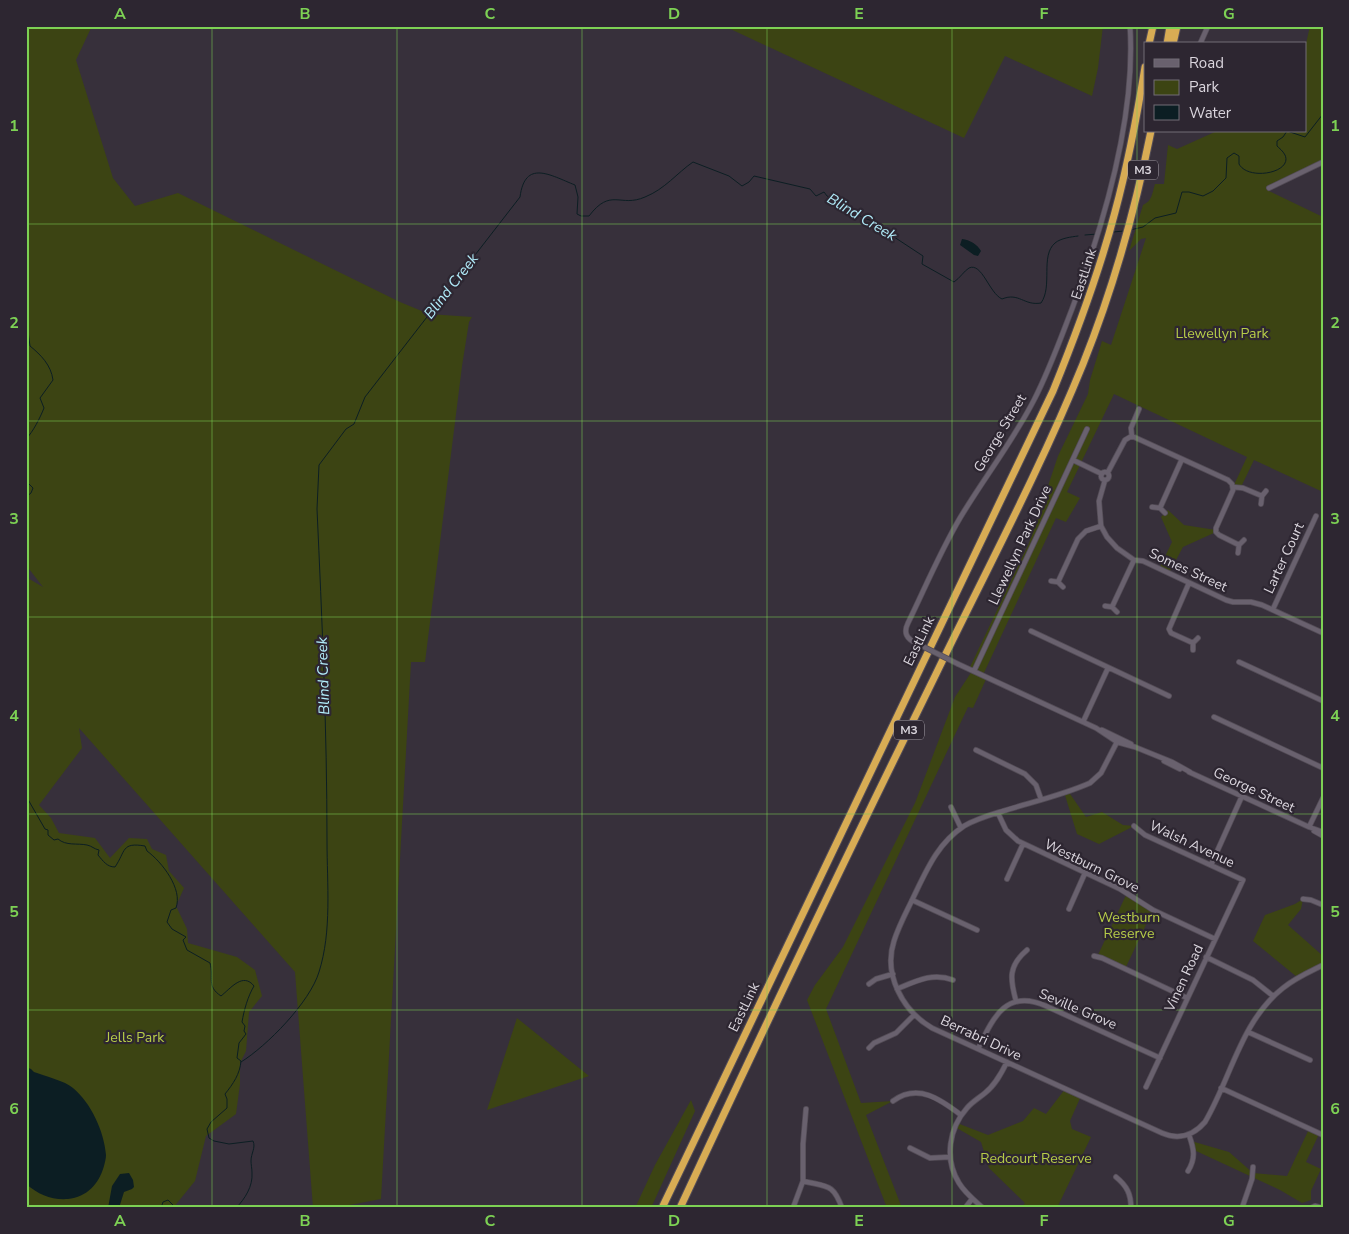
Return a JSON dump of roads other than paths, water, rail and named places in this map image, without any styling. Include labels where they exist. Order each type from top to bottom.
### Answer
[{"type":"highway","points":[[1148,26],[1148,42]]},
{"type":"highway","points":[[1148,42],[1152,26]]},
{"type":"highway","points":[[1167,42],[1170,26]]},
{"type":"highway","points":[[1173,42],[1177,26]]},
{"type":"highway","name":"EastLink","points":[[662,1208],[1039,421],[1072,346],[1105,250],[1129,154],[1144,72]]},
{"type":"highway","name":"EastLink","points":[[680,1208],[739,1081],[1058,421],[1098,323],[1123,247],[1151,132]]},
{"type":"street","name":"George Street","points":[[1130,26],[1131,67],[1126,110],[1103,214],[1092,252],[1061,338],[1035,398],[1019,427],[954,530],[905,631],[907,637],[916,643],[1110,733],[1116,741],[1126,740],[1135,747],[1175,763],[1190,772],[1323,832]]},
{"type":"street","points":[[1201,42],[1208,26]]},
{"type":"street","points":[[1269,188],[1323,162]]},
{"type":"street","points":[[1132,437],[1131,426],[1139,409]]},
{"type":"street","name":"Llewellyn Park Drive","points":[[974,671],[1087,429]]},
{"type":"street","points":[[1073,460],[1102,474],[1108,472],[1114,464],[1124,442],[1132,437],[1228,480],[1233,487],[1233,492],[1216,530],[1219,535],[1239,544]]},
{"type":"street","points":[[1160,508],[1182,459]]},
{"type":"street","points":[[1058,582],[1078,539],[1084,533],[1101,526],[1098,514],[1099,501],[1105,480],[1109,477],[1108,472]]},
{"type":"street","points":[[1102,474],[1102,478],[1105,480]]},
{"type":"street","points":[[1233,487],[1243,488],[1262,496]]},
{"type":"street","points":[[1261,504],[1262,496],[1266,491]]},
{"type":"street","points":[[1152,507],[1160,508],[1165,513]]},
{"type":"street","name":"Larter Court","points":[[1273,609],[1316,516]]},
{"type":"street","name":"Somes Street","points":[[1101,526],[1114,545],[1134,560],[1141,560],[1230,601],[1259,604],[1273,609],[1323,633]]},
{"type":"street","points":[[1238,553],[1239,544],[1244,540]]},
{"type":"street","points":[[1112,607],[1134,560]]},
{"type":"street","points":[[1051,581],[1058,582],[1063,587]]},
{"type":"street","points":[[1189,583],[1168,629],[1193,643]]},
{"type":"street","points":[[1105,606],[1112,607],[1117,612]]},
{"type":"street","points":[[1031,631],[1169,696]]},
{"type":"street","points":[[1193,650],[1193,643],[1198,638]]},
{"type":"street","points":[[1239,662],[1323,701]]},
{"type":"street","points":[[1083,722],[1108,668]]},
{"type":"street","points":[[1214,717],[1323,768]]},
{"type":"street","name":"Berrabri Drive","points":[[1116,741],[1101,773],[1090,783],[974,821],[961,828],[946,840],[936,853],[894,941],[892,953],[893,974],[903,1001],[914,1015],[932,1028],[1162,1133],[1176,1137],[1189,1135]]},
{"type":"street","points":[[976,750],[1025,774],[1036,785],[1041,799]]},
{"type":"street","points":[[1210,864],[1242,796]]},
{"type":"street","points":[[1309,827],[1323,798]]},
{"type":"street","points":[[951,807],[961,828]]},
{"type":"street","name":"Westburn Grove","points":[[998,813],[1006,830],[1023,844],[1120,889],[1154,911],[1214,939]]},
{"type":"street","name":"Walsh Avenue","points":[[1134,826],[1145,835],[1242,880]]},
{"type":"street","name":"George Street","points":[[1309,827],[1323,836]]},
{"type":"street","points":[[1007,879],[1023,844]]},
{"type":"street","points":[[1069,909],[1085,873]]},
{"type":"street","name":"Vinen Road","points":[[1146,1087],[1242,880]]},
{"type":"street","points":[[1303,899],[1323,905]]},
{"type":"street","points":[[912,900],[977,930]]},
{"type":"street","points":[[978,1049],[995,1015],[1016,1001],[1011,981],[1012,972],[1016,961],[1027,950]]},
{"type":"street","points":[[1094,956],[1187,998]]},
{"type":"street","points":[[1206,957],[1253,980],[1273,996]]},
{"type":"street","points":[[1188,1171],[1192,1164],[1194,1153],[1189,1135],[1199,1129],[1205,1122],[1257,1016],[1273,996],[1297,978],[1322,966]]},
{"type":"street","points":[[869,984],[876,978],[893,974]]},
{"type":"street","points":[[897,989],[927,978],[942,977],[953,980]]},
{"type":"street","name":"Seville Grove","points":[[1016,1001],[1030,1001],[1042,1004],[1160,1058]]},
{"type":"street","points":[[869,1048],[898,1031],[914,1015]]},
{"type":"street","points":[[1248,1032],[1310,1060]]},
{"type":"street","points":[[983,1208],[972,1199],[957,1180],[950,1158],[952,1134],[961,1115],[969,1105],[990,1089],[1007,1062]]},
{"type":"street","points":[[1221,1088],[1323,1135]]},
{"type":"street","points":[[892,1101],[907,1093],[923,1094],[940,1100],[961,1115]]},
{"type":"street","points":[[794,1208],[803,1181],[806,1108]]},
{"type":"street","points":[[910,1148],[930,1158],[950,1158]]},
{"type":"street","points":[[1242,1208],[1252,1178],[1253,1167]]},
{"type":"street","points":[[1116,1177],[1128,1189],[1131,1208]]},
{"type":"street","points":[[803,1181],[832,1189],[837,1195],[842,1208]]},
{"type":"street","points":[[965,1208],[972,1199]]},
{"type":"street","points":[[1311,1200],[1312,1207],[1322,1208]]},
{"type":"water","points":[[962,239],[970,241],[977,246],[981,251],[978,256],[960,245]]},
{"type":"water","points":[[26,1067],[73,1088],[91,1109],[99,1127],[105,1146],[104,1166],[95,1184],[81,1196],[68,1199],[51,1198],[26,1184]]},
{"type":"water","points":[[129,1173],[134,1187],[124,1192],[119,1208],[108,1208],[112,1186],[120,1174]]},
{"type":"waterway","name":"Blind Creek","points":[[1290,132],[1305,137],[1323,114]]},
{"type":"waterway","name":"Blind Creek","points":[[1130,230],[1143,227],[1155,218],[1176,213],[1182,192],[1203,196],[1213,191],[1226,178],[1227,158],[1234,153],[1239,156],[1239,164],[1251,172],[1268,173],[1276,170],[1286,161],[1285,155],[1277,146],[1277,141],[1286,132]]},
{"type":"waterway","name":"Blind Creek","points":[[241,1062],[275,1034],[307,996],[319,972],[326,940],[328,907],[327,799],[317,509],[319,465],[346,429],[354,424],[365,397],[520,197],[527,178],[533,174],[548,174],[575,185],[578,197],[577,214],[581,216],[589,216],[597,207],[610,200],[629,201],[652,194],[693,162],[729,176],[742,186],[754,176],[810,189],[816,196],[824,192],[827,196],[844,204],[851,211],[874,221],[885,231],[923,256],[922,264],[954,282],[967,269],[974,267],[982,274],[997,296],[1002,299],[1013,297],[1030,303],[1041,303],[1044,296],[1048,255],[1055,243],[1066,238],[1078,236]]},
{"type":"waterway","name":"Blind Creek","points":[[1113,232],[1124,231]]},
{"type":"waterway","name":"Blind Creek","points":[[1085,235],[1097,234]]},
{"type":"waterway","points":[[26,281],[28,295],[27,324],[30,346],[45,361],[53,380],[40,398],[44,408],[36,425],[26,439]]},
{"type":"waterway","points":[[26,481],[33,488],[26,497]]},
{"type":"waterway","points":[[26,568],[28,570],[26,574]]},
{"type":"waterway","points":[[26,796],[45,829],[48,830],[48,835],[54,840],[58,839],[68,843],[87,845],[99,850],[98,855],[110,866],[115,867],[128,847],[132,845],[145,846],[147,851],[170,876],[177,893],[176,908],[171,910],[167,922],[172,929],[186,937],[183,940],[187,950],[210,963],[211,981],[216,992],[221,996],[241,981],[250,982],[254,986],[246,1003],[242,1022],[245,1026],[244,1031],[246,1034],[239,1043],[237,1058],[241,1061],[238,1075],[225,1094],[227,1108],[211,1122],[207,1129],[209,1138],[214,1141],[229,1144],[253,1141],[250,1187],[236,1208]]},
{"type":"waterway","points":[[161,1208],[163,1202],[168,1200],[176,1208]]},
{"type":"park label","name":"Llewellyn Park","points":[[1222,333]]},
{"type":"park label","name":"Westburn Reserve","points":[[1129,926]]},
{"type":"park label","name":"Jells Park","points":[[135,1037]]},
{"type":"park label","name":"Redcourt Reserve","points":[[1036,1158]]}]
